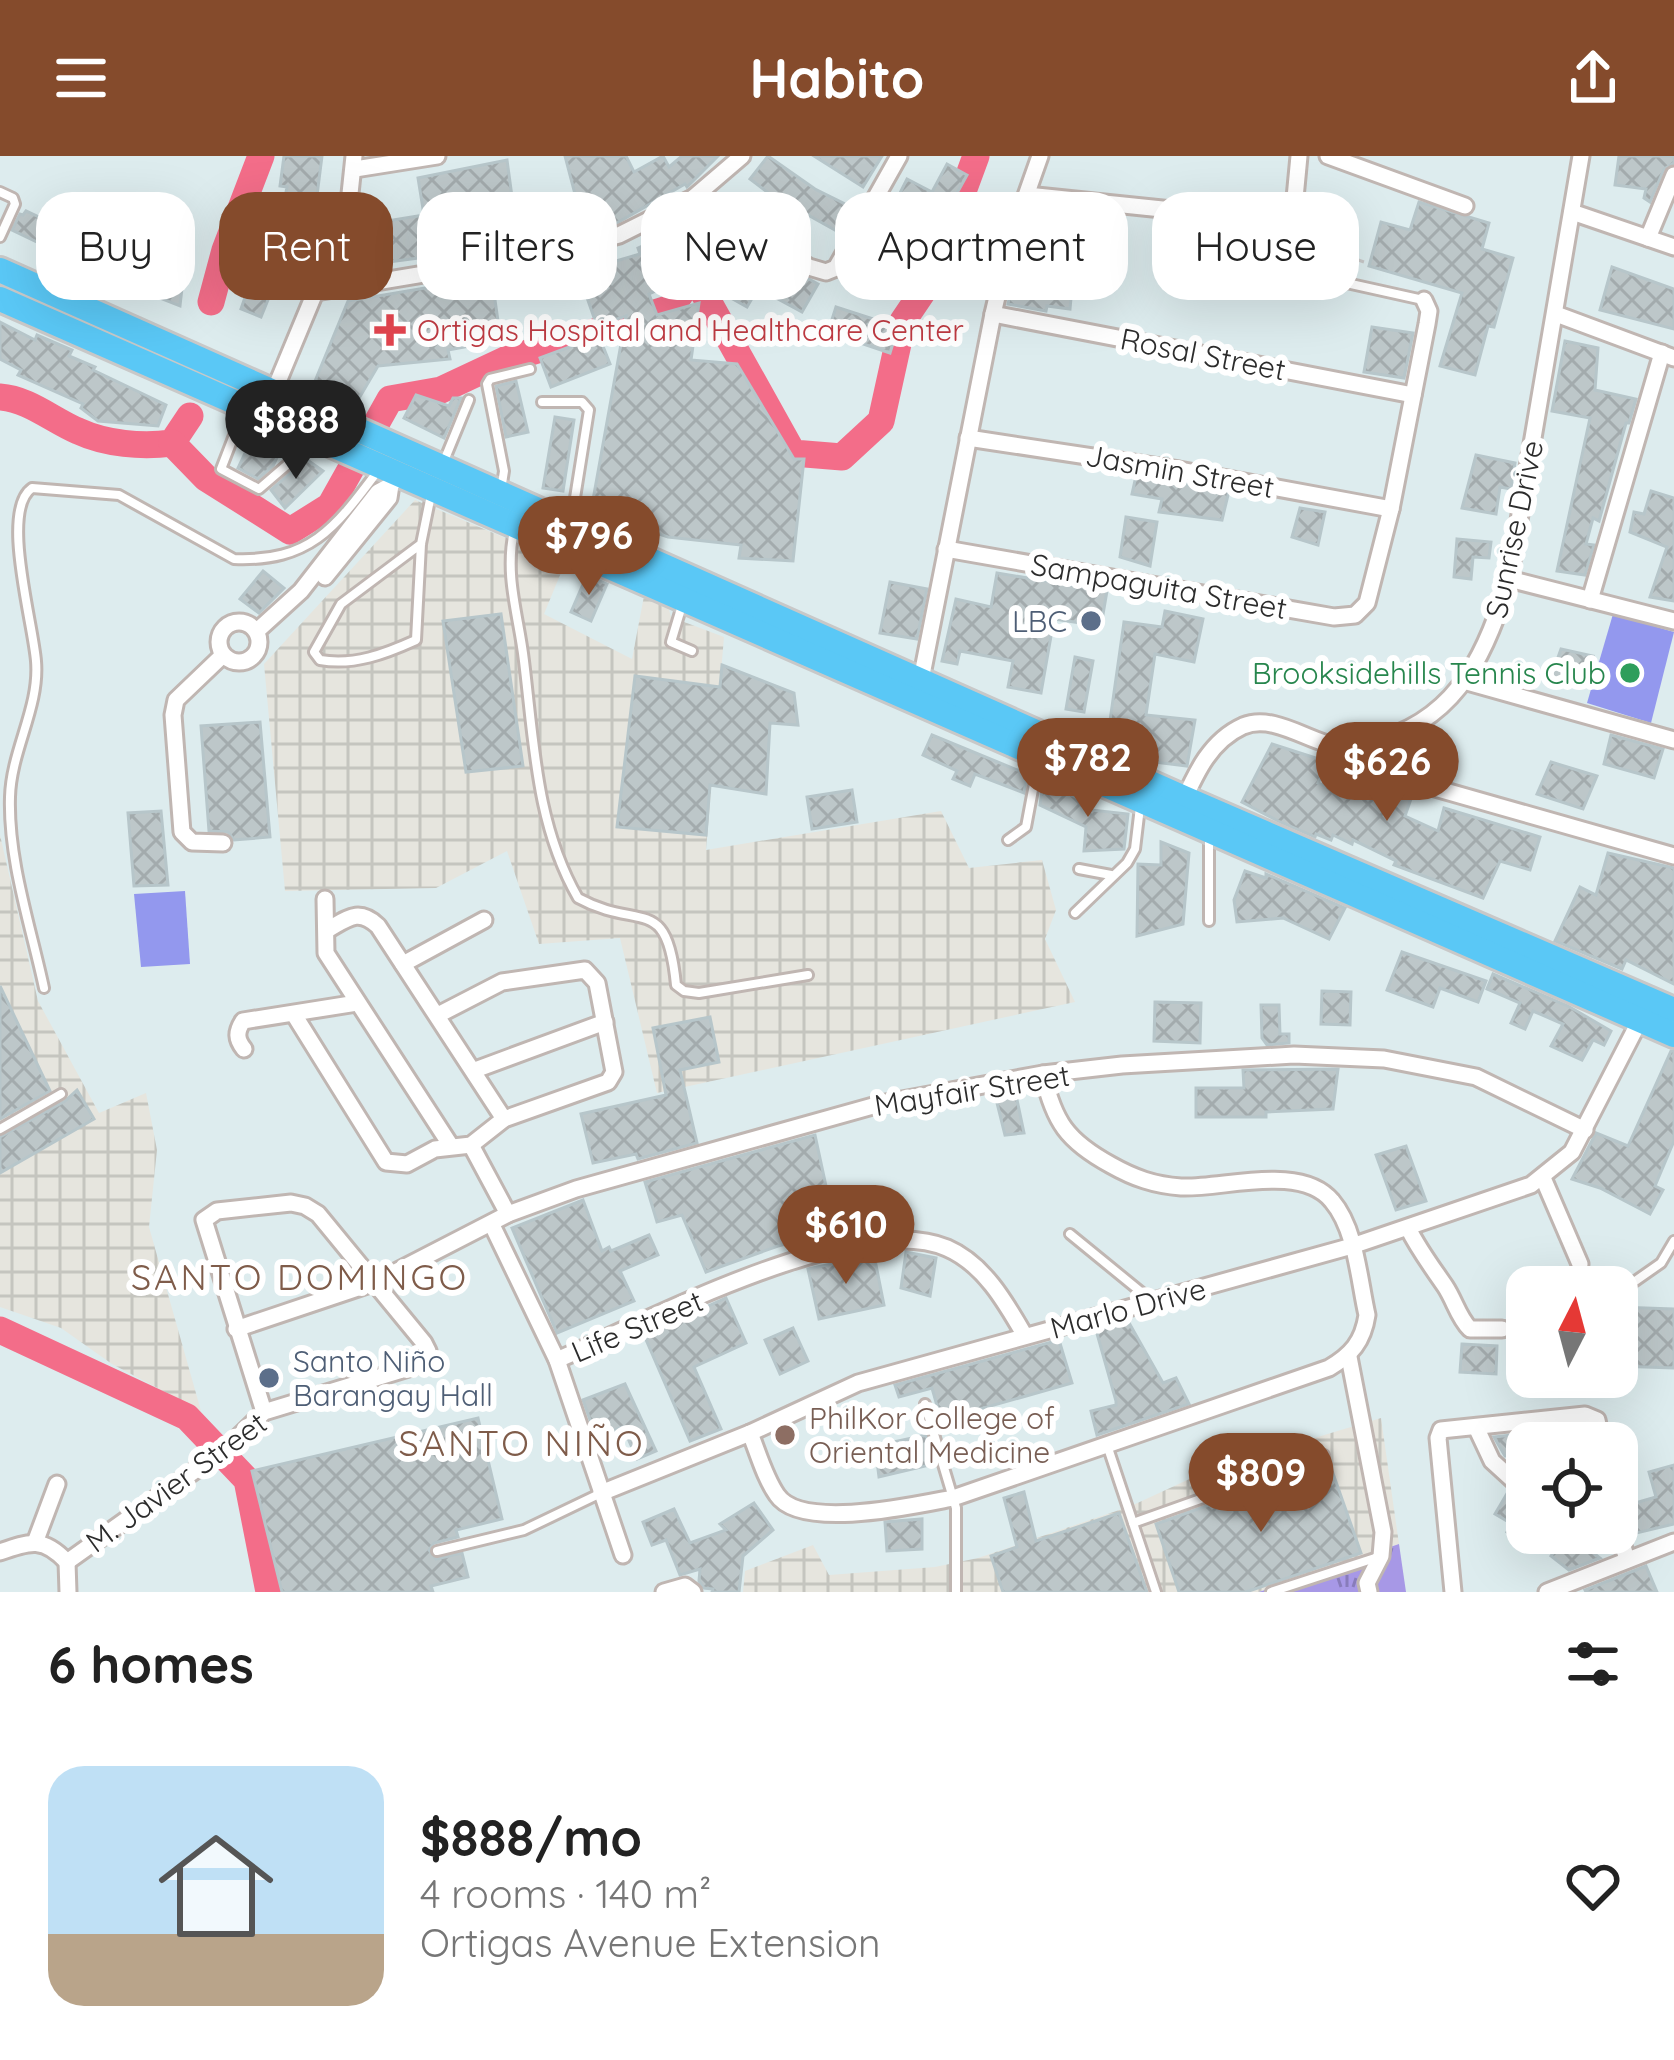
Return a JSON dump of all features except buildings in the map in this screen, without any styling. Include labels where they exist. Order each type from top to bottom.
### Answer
[{"type":"main road","points":[[0,270],[274,391],[377,458],[571,524],[919,691],[1480,938],[1674,1036]]},
{"type":"main road","points":[[0,299],[248,409],[320,417]]},
{"type":"main road","points":[[377,458],[437,478]]},
{"type":"main road","points":[[513,508],[684,599],[919,691],[1040,755],[1141,800],[1181,807],[1210,832],[1674,1010]]},
{"type":"street","points":[[354,163],[437,156]]},
{"type":"street","points":[[700,192],[742,156]]},
{"type":"street","points":[[811,268],[826,272],[836,268],[899,156]]},
{"type":"street","points":[[1028,192],[1040,156]]},
{"type":"street","points":[[1292,192],[1299,156]]},
{"type":"street","points":[[1328,156],[1466,206]]},
{"type":"street","name":"Sunrise Drive","points":[[1343,748],[1404,732],[1437,713],[1467,682],[1492,632],[1509,579],[1581,156]]},
{"type":"street","points":[[1648,238],[1674,175]]},
{"type":"street","points":[[1572,212],[1674,247]]},
{"type":"street","points":[[393,278],[588,244],[641,226]]},
{"type":"street","points":[[248,409],[274,391],[313,300]]},
{"type":"street","points":[[919,691],[996,300]]},
{"type":"street","points":[[1391,509],[1429,311],[1424,300]]},
{"type":"street","name":"Rosal Street","points":[[993,314],[1413,394]]},
{"type":"street","points":[[1556,314],[1668,355],[1590,600]]},
{"type":"street","name":"Jasmin Street","points":[[968,438],[1391,509]]},
{"type":"street","points":[[258,637],[285,622],[388,498],[377,458]]},
{"type":"street","name":"Sampaguita Street","points":[[946,548],[1334,617],[1354,615],[1367,603],[1391,509]]},
{"type":"street","points":[[1509,579],[1674,621]]},
{"type":"street","points":[[247,623],[258,637],[255,655],[245,662],[233,662],[223,655],[220,635],[229,624],[247,623]]},
{"type":"street","points":[[223,655],[176,700],[173,715],[182,832],[192,842],[223,843]]},
{"type":"street","points":[[1467,682],[1674,740]]},
{"type":"street","points":[[1181,807],[1215,746],[1242,727],[1257,723],[1343,748],[1382,773],[1674,856]]},
{"type":"street","points":[[325,899],[328,929]]},
{"type":"street","points":[[451,1146],[326,952],[328,929],[355,914],[367,916],[403,964],[504,1118]]},
{"type":"street","points":[[403,964],[484,920]]},
{"type":"street","points":[[295,1016],[386,1162],[407,1164],[451,1146],[471,1145],[504,1118],[608,1082],[614,1072],[597,983],[592,975],[577,970],[502,982],[438,1015]]},
{"type":"street","points":[[244,1049],[238,1041],[243,1021],[357,1004]]},
{"type":"street","name":"Marlo Drive","points":[[601,1493],[858,1383],[1352,1246],[1543,1178],[1572,1152],[1586,1130],[1640,1020]]},
{"type":"street","points":[[475,1070],[605,1022]]},
{"type":"street","name":"Mayfair Street","points":[[236,1329],[376,1282],[508,1214],[576,1189],[880,1104],[1043,1074],[1294,1055],[1384,1058],[1476,1077],[1586,1130]]},
{"type":"street","points":[[750,1433],[778,1497],[792,1509],[816,1514],[903,1508],[953,1498],[1329,1368],[1349,1357],[1367,1315],[1352,1246],[1335,1203],[1320,1189],[1279,1180],[1183,1187],[1139,1181],[1076,1143],[1052,1114],[1043,1074]]},
{"type":"street","points":[[471,1145],[508,1214]]},
{"type":"street","points":[[1543,1178],[1580,1264]]},
{"type":"street","points":[[264,1412],[204,1220],[217,1211],[291,1203],[305,1206],[318,1214],[376,1282]]},
{"type":"street","points":[[492,1225],[557,1360],[622,1555]]},
{"type":"street","points":[[1408,1228],[1462,1321],[1470,1329],[1502,1329]]},
{"type":"street","name":"Life Street","points":[[557,1360],[807,1253],[883,1238],[947,1248],[962,1258],[992,1287],[1025,1336]]},
{"type":"street","name":"M. Javier Street","points":[[67,1562],[228,1447],[264,1412],[425,1363],[424,1343],[376,1282]]},
{"type":"street","points":[[1349,1357],[1379,1502],[1381,1556],[1367,1583],[1369,1592]]},
{"type":"street","points":[[1521,1422],[1585,1415],[1597,1422]]},
{"type":"street","points":[[1453,1592],[1438,1438],[1450,1427],[1506,1424]]},
{"type":"street","points":[[1476,1427],[1492,1462],[1506,1474]]},
{"type":"street","points":[[36,1540],[57,1484]]},
{"type":"street","points":[[36,1540],[67,1562],[68,1592]]},
{"type":"street","points":[[0,1552],[36,1540]]},
{"type":"street","points":[[1547,1592],[1674,1542]]},
{"type":"street","points":[[1625,1554],[1627,1560]]},
{"type":"street","points":[[664,1592],[676,1586],[692,1590]]},
{"type":"lane","points":[[0,192],[15,204],[0,237]]},
{"type":"lane","points":[[1359,286],[1424,300]]},
{"type":"lane","points":[[530,368],[487,384],[513,508],[509,584],[524,655],[537,789],[578,898],[595,907],[659,922],[668,933],[676,985],[684,992],[808,975]]},
{"type":"lane","points":[[421,544],[340,604],[314,652],[320,660],[340,664],[383,655],[416,640],[421,544],[437,478],[470,400]]},
{"type":"lane","points":[[542,402],[581,402],[589,410],[571,524]]},
{"type":"lane","points":[[248,409],[221,470],[262,489],[302,452],[320,417]]},
{"type":"lane","points":[[44,988],[10,815],[15,764],[37,664],[12,562],[16,500],[32,488],[119,495],[234,560],[256,560],[293,552],[323,537],[377,458]]},
{"type":"lane","points":[[684,599],[671,642],[692,651]]},
{"type":"lane","points":[[1007,840],[1026,827],[1031,815],[1040,755]]},
{"type":"lane","points":[[1075,913],[1135,849],[1141,800]]},
{"type":"lane","points":[[1209,921],[1210,832]]},
{"type":"lane","points":[[1078,869],[1111,874]]},
{"type":"lane","points":[[0,1129],[61,1094]]},
{"type":"lane","points":[[1070,1234],[1152,1301]]},
{"type":"lane","points":[[1638,1279],[1661,1263],[1674,1241]]},
{"type":"lane","points":[[925,1404],[953,1498],[956,1592]]},
{"type":"lane","points":[[1107,1445],[1156,1592]]},
{"type":"lane","points":[[1133,1523],[1324,1455]]},
{"type":"lane","name":"Marlo Drive","points":[[437,1551],[546,1522],[601,1493]]},
{"type":"lane","points":[[1270,1592],[1381,1556]]},
{"type":"path","points":[[1359,260],[1364,262]]},
{"type":"shaded area","points":[[415,500],[565,563],[544,614],[632,659],[644,596],[668,606],[671,617],[724,637],[706,850],[941,811],[969,868],[1042,860],[1056,910],[1045,939],[1075,1002],[657,1093],[620,938],[539,944],[507,851],[436,888],[285,891],[264,664]]},
{"type":"shaded area","name":"Brooksidehills Tennis Club","points":[[1613,614],[1674,632],[1651,723],[1587,703]]},
{"type":"shaded area","points":[[0,835],[38,1001],[99,1113],[146,1093],[157,1150],[149,1227],[201,1411],[112,1364],[61,1328],[0,1307]]},
{"type":"shaded area","points":[[185,891],[190,964],[141,967],[134,894]]},
{"type":"shaded area","points":[[1381,1418],[1399,1544],[1259,1592],[743,1592],[745,1571],[813,1545],[829,1575],[935,1567],[978,1558],[1131,1506],[1211,1469]]},
{"type":"green space","points":[[1399,1544],[1406,1592],[1259,1592]]},
{"type":"waterway","points":[[211,302],[225,250],[261,156]]},
{"type":"waterway","points":[[172,443],[206,478],[290,531],[330,506],[390,399],[441,390],[505,360],[671,308],[685,287],[698,283],[793,453],[842,457],[881,421],[903,321],[930,281],[976,156]]},
{"type":"waterway","points":[[0,397],[31,406],[89,435],[124,443],[172,443],[190,416]]},
{"type":"waterway","points":[[0,1330],[187,1417],[247,1480],[269,1592]]},
{"type":"place","name":"Ortigas Hospital and Healthcare Center","points":[[390,330]]},
{"type":"place","name":"LBC","points":[[1091,621]]},
{"type":"place","name":"Brooksidehills Tennis Club","points":[[1630,673]]},
{"type":"place","name":"Santo Niño Barangay Hall","points":[[269,1378]]},
{"type":"place","name":"PhilKor College of Oriental Medicine","points":[[785,1435]]},
{"type":"district","name":"SANTO DOMINGO","points":[[300,1276]]},
{"type":"district","name":"SANTO NIÑO","points":[[522,1442]]}]
